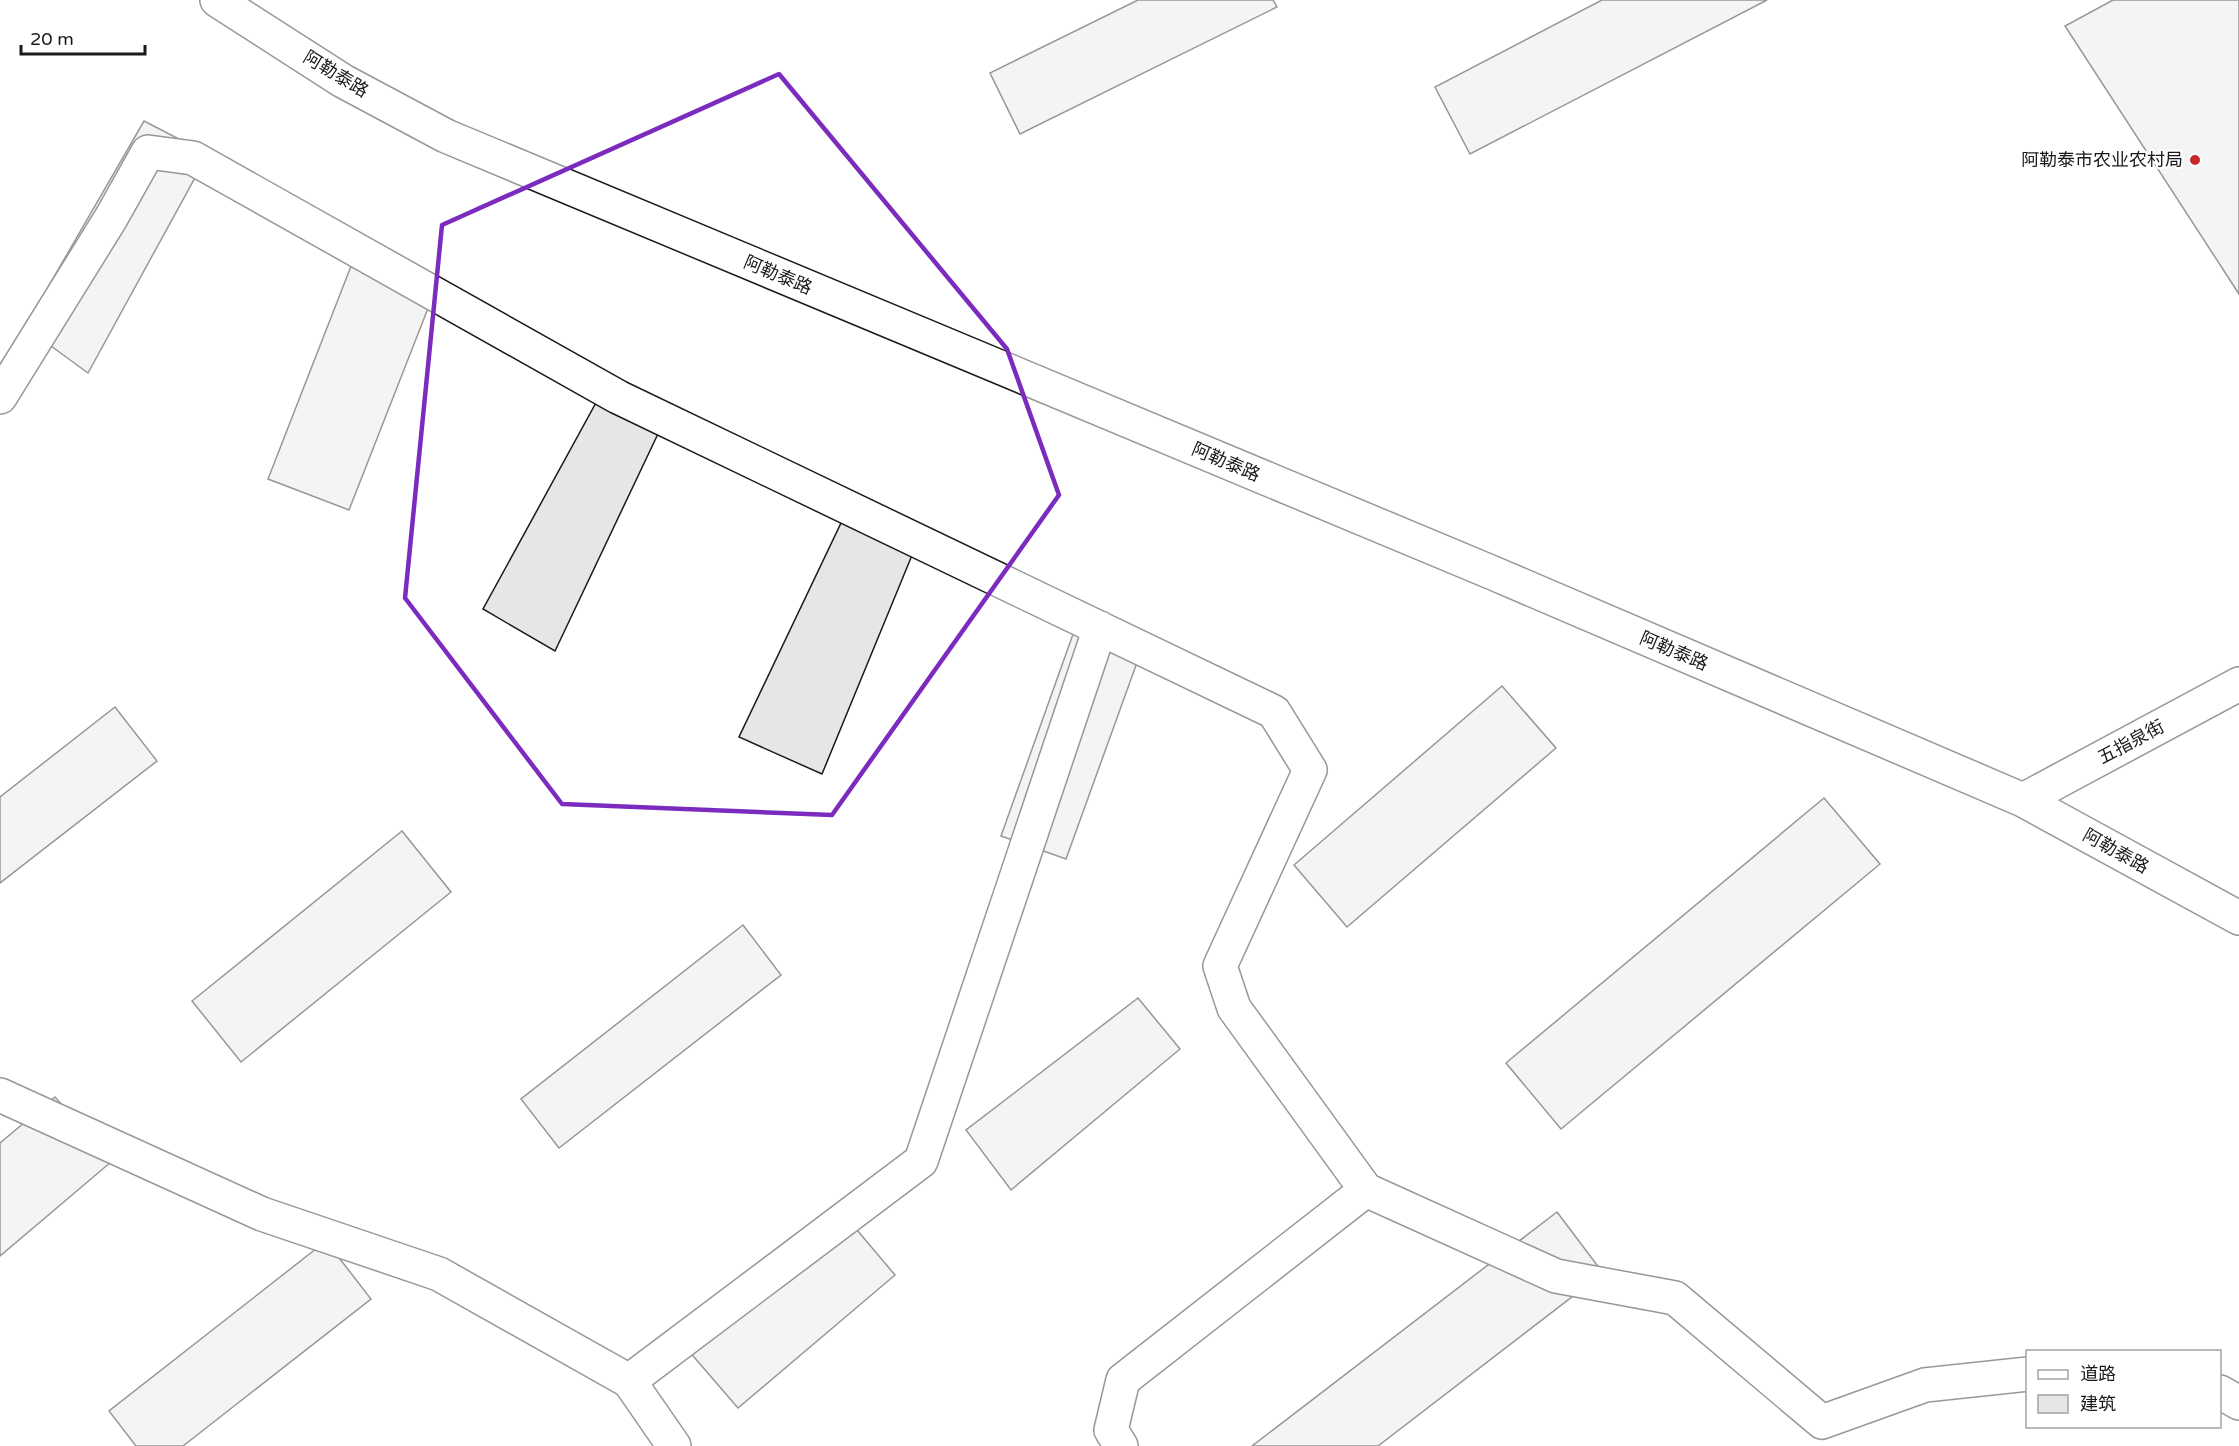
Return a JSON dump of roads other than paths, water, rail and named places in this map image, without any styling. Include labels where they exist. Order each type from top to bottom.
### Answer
[{"type":"street","name":"阿勒泰路","points":[[217,0],[343,81],[446,136],[1493,573],[2023,800],[2239,918]]},
{"type":"street","points":[[0,396],[111,218],[148,152],[192,158],[618,397],[1274,712],[1310,770],[1220,966],[1234,1008],[1366,1190],[1556,1276],[1675,1298],[1822,1422],[1925,1385],[2026,1374]]},
{"type":"street","points":[[630,1381],[921,1161],[1100,628]]},
{"type":"street","name":"五指泉街","points":[[2023,800],[2239,684]]},
{"type":"street","points":[[0,1095],[262,1214],[439,1274],[630,1381],[674,1446]]},
{"type":"street","points":[[1121,1446],[1111,1430],[1123,1380],[1366,1190]]},
{"type":"street","points":[[2221,1393],[2239,1403]]},
{"type":"place","name":"阿勒泰市农业农村局","points":[[2195,160]]}]
